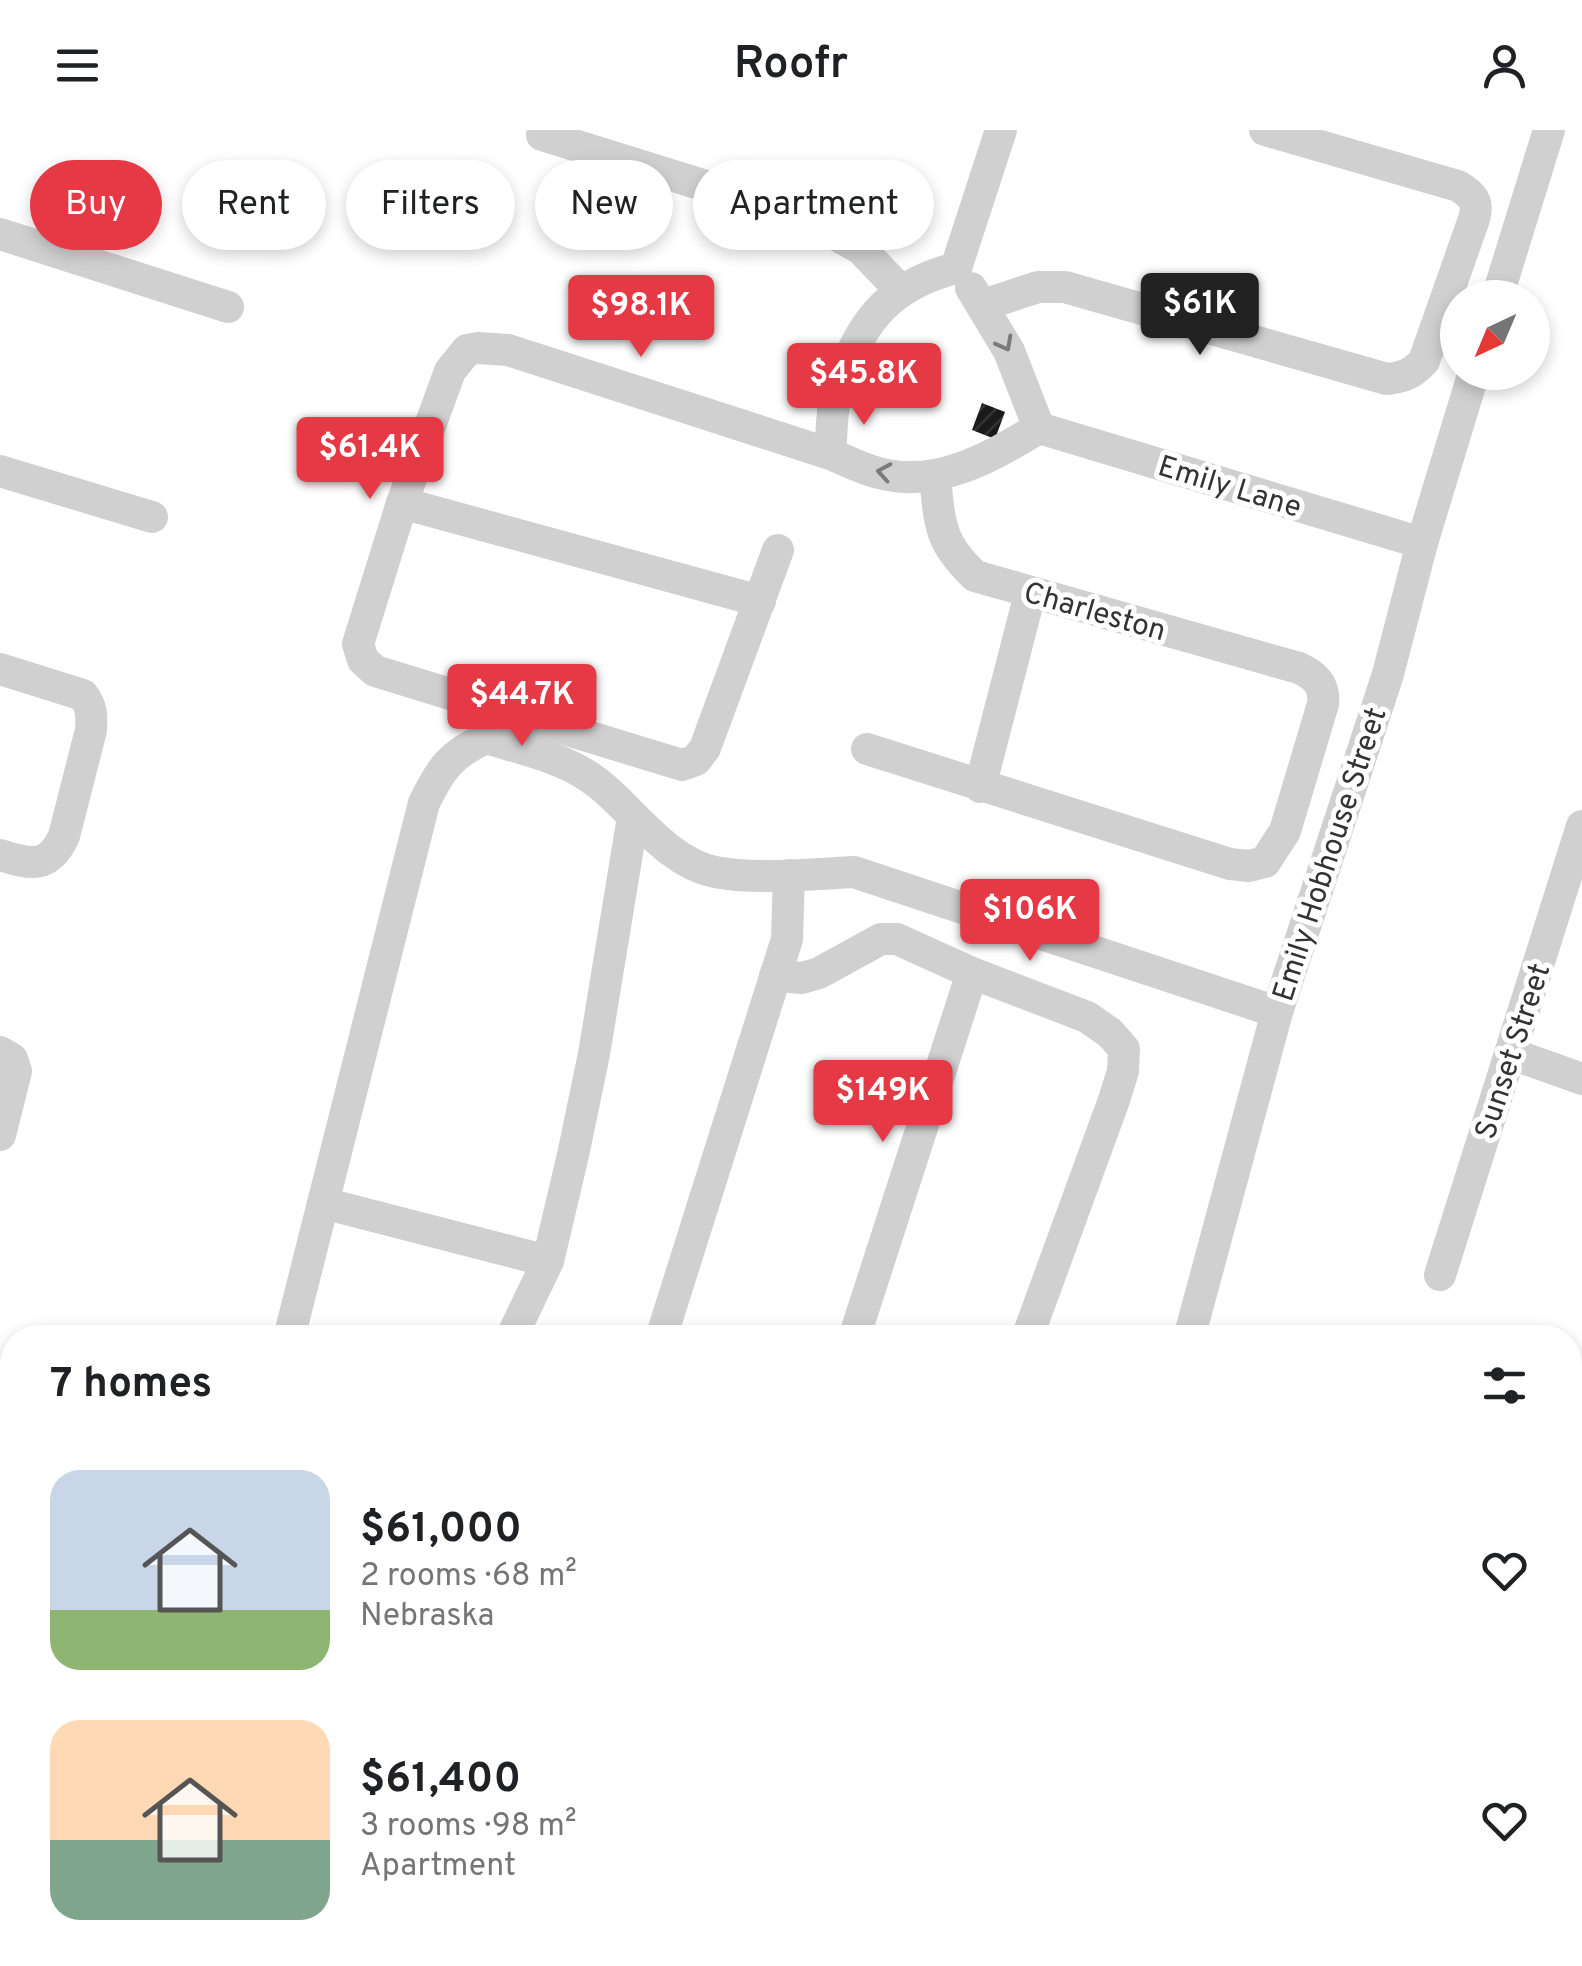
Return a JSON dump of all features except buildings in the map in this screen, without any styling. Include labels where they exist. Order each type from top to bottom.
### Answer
[{"type":"street","points":[[956,268],[1001,130]]},
{"type":"street","points":[[983,305],[1038,287],[1065,287],[1387,379],[1404,377],[1424,361],[1474,218],[1475,198],[1458,186],[1265,130]]},
{"type":"street","points":[[1503,280],[1549,130]]},
{"type":"street","points":[[542,135],[803,216],[862,249],[901,291]]},
{"type":"street","points":[[0,234],[228,307]]},
{"type":"street","points":[[830,454],[835,396],[858,336],[880,307],[901,291],[927,276],[956,268]]},
{"type":"street","points":[[778,550],[705,748],[696,760],[682,765],[375,671],[363,660],[358,644],[402,503],[450,371],[460,356],[478,348],[508,350],[830,454],[878,474],[934,478],[988,458],[1039,428],[1009,351],[956,268]]},
{"type":"street","name":"Emily Hobhouse Street","points":[[1193,1325],[1277,1012],[1388,674],[1469,390]]},
{"type":"street","name":"Emily Lane","points":[[1039,428],[1422,544]]},
{"type":"street","points":[[0,470],[152,517]]},
{"type":"street","name":"Charleston","points":[[934,478],[940,522],[952,554],[975,576],[1299,668],[1319,681],[1324,691],[1324,704],[1285,832],[1264,862],[1249,866],[1230,864],[980,787]]},
{"type":"street","points":[[402,503],[760,601]]},
{"type":"street","points":[[867,749],[980,787],[1030,594]]},
{"type":"street","points":[[0,669],[82,695],[91,704],[92,716],[58,850],[49,860],[38,862],[0,855]]},
{"type":"street","points":[[292,1325],[424,803],[458,750],[486,738],[565,762],[599,784],[663,846],[713,872],[854,872],[1277,1012]]},
{"type":"street","points":[[518,1325],[548,1261],[594,1054],[633,817]]},
{"type":"street","name":"Sunset Street","points":[[1440,1275],[1582,826]]},
{"type":"street","points":[[665,1325],[787,939],[789,875]]},
{"type":"street","points":[[775,976],[802,978],[819,973],[872,944],[897,939],[1087,1017],[1124,1049],[1124,1071],[1032,1325]]},
{"type":"street","points":[[858,1325],[972,972]]},
{"type":"street","points":[[0,1052],[12,1058],[16,1071],[0,1136]]},
{"type":"street","points":[[1512,1054],[1582,1080]]},
{"type":"street","points":[[324,1203],[548,1261]]}]
